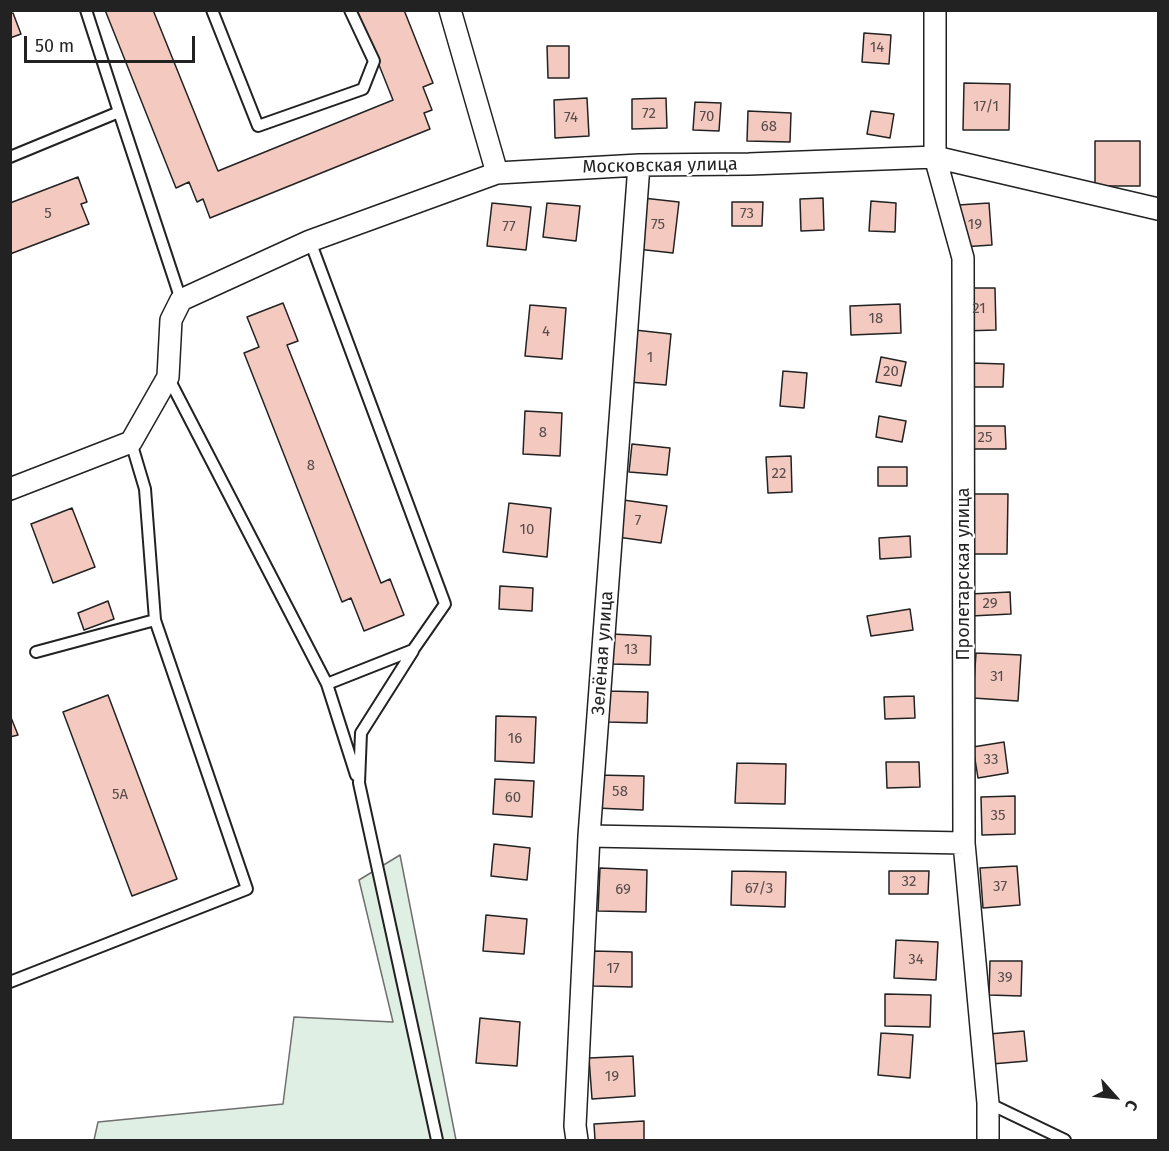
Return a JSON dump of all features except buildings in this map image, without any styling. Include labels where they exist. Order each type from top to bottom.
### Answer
[{"type":"street","points":[[450,10],[497,173]]},
{"type":"street","name":"Пролетарская улица","points":[[935,10],[935,157],[963,258],[964,843],[988,1103],[988,1140]]},
{"type":"street","name":"Московская улица","points":[[181,300],[310,242],[497,173],[639,165],[749,164],[935,157],[1158,209]]},
{"type":"street","name":"Зелёная улица","points":[[577,1140],[575,1125],[589,836],[639,165]]},
{"type":"street","points":[[10,489],[131,442],[168,377],[171,320],[181,300]]},
{"type":"street","points":[[589,836],[964,843]]},
{"type":"lane","points":[[86,10],[181,300]]},
{"type":"lane","points":[[212,10],[258,126],[363,89],[374,61],[350,10]]},
{"type":"lane","points":[[10,157],[119,112]]},
{"type":"lane","points":[[310,242],[445,604],[361,733],[359,783]]},
{"type":"lane","points":[[168,377],[327,684],[359,783],[437,1140]]},
{"type":"lane","points":[[10,982],[247,889],[155,620],[145,489],[131,442]]},
{"type":"lane","points":[[36,652],[155,620]]},
{"type":"lane","points":[[327,684],[413,650]]},
{"type":"lane","points":[[988,1103],[1065,1140]]},
{"type":"green space","points":[[400,855],[456,1140],[94,1140],[98,1122],[283,1104],[294,1017],[393,1022],[359,880]]}]
